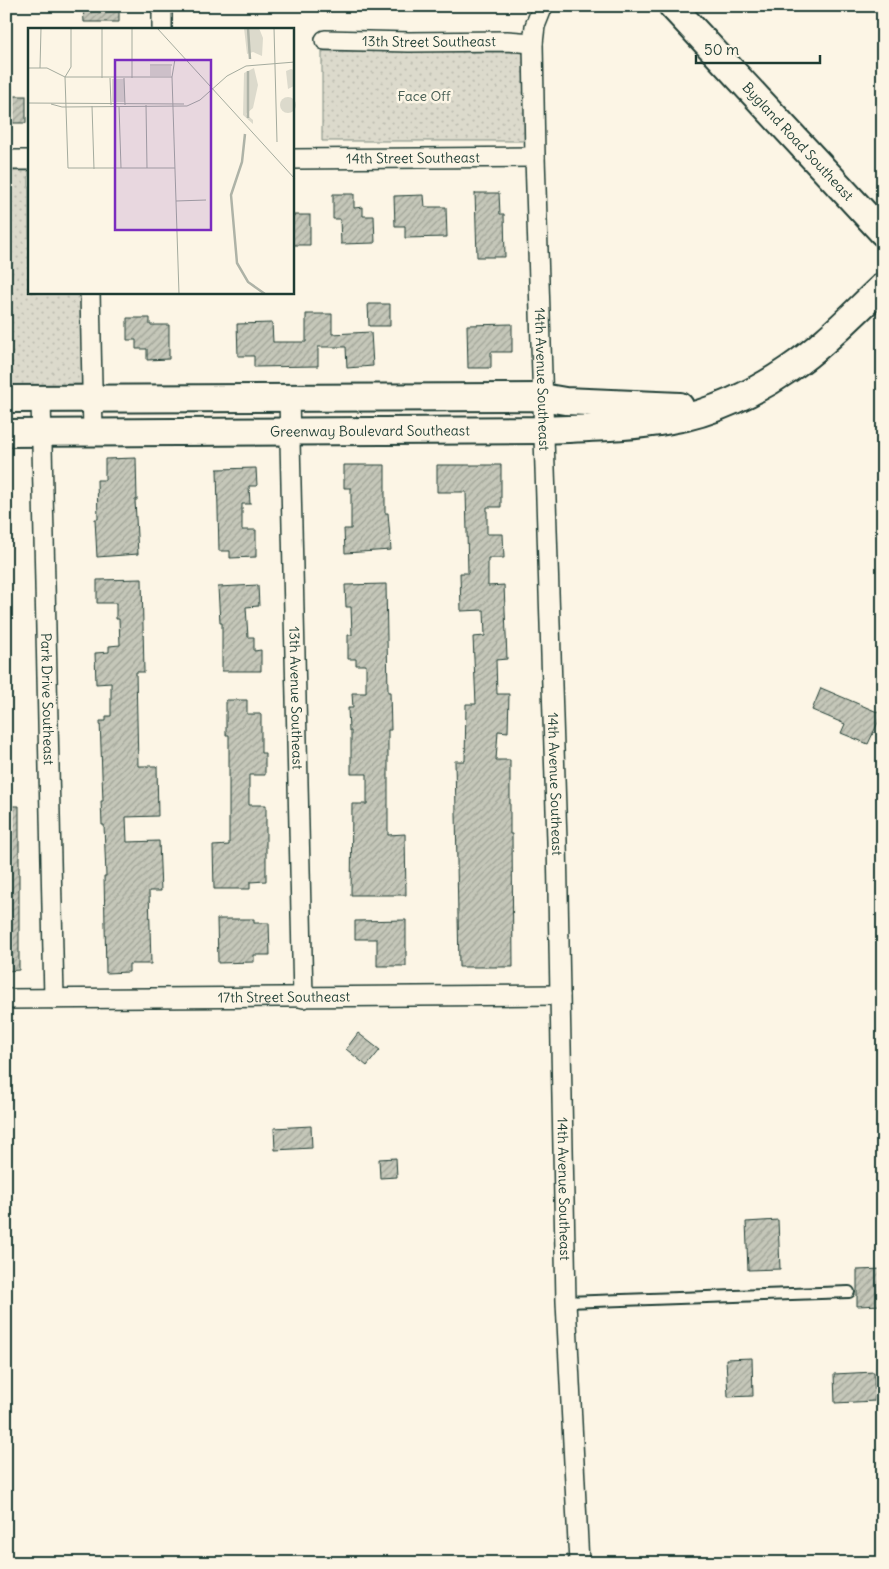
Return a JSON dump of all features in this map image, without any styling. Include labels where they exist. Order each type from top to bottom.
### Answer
[{"type":"street","points":[[162,6],[162,28]]},
{"type":"street","name":"14th Avenue Southeast","points":[[543,6],[535,26],[533,43],[535,157],[542,430],[557,831],[566,1302],[579,1563]]},
{"type":"street","name":"Bygland Road Southeast","points":[[672,6],[883,233]]},
{"type":"street","name":"13th Street Southeast","points":[[325,40],[409,42],[507,41],[533,43]]},
{"type":"street","name":"14th Street Southeast","points":[[294,159],[535,157]]},
{"type":"street","points":[[6,160],[28,160]]},
{"type":"street","name":"Greenway Boulevard Southeast","points":[[6,433],[542,430],[621,427],[673,420],[730,402],[765,385],[791,369],[883,286]]},
{"type":"street","points":[[90,294],[93,432]]},
{"type":"street","name":"Greenway Boulevard Southeast","points":[[6,399],[542,397],[565,401],[668,406],[698,406],[730,402]]},
{"type":"street","name":"13th Avenue Southeast","points":[[288,398],[303,998]]},
{"type":"street","name":"Park Drive Southeast","points":[[41,399],[54,999]]},
{"type":"street","name":"17th Street Southeast","points":[[6,999],[560,995]]},
{"type":"lane","points":[[566,1302],[849,1292]]},
{"type":"green space","name":"Face Off","points":[[322,51],[525,52],[525,141],[322,141]]},
{"type":"green space","points":[[6,171],[28,171],[28,294],[88,294],[91,386],[6,387]]},
{"type":"building","points":[[83,6],[119,6],[119,22],[84,22]]},
{"type":"building","points":[[6,96],[26,96],[26,123],[6,123]]},
{"type":"building","points":[[475,193],[499,193],[500,214],[504,214],[505,257],[477,257]]},
{"type":"building","points":[[333,194],[354,194],[354,208],[363,207],[363,216],[374,216],[375,243],[341,244],[340,219],[333,219]]},
{"type":"building","points":[[424,195],[425,207],[446,207],[447,237],[405,238],[405,226],[395,226],[394,196]]},
{"type":"building","points":[[294,215],[310,215],[310,245],[294,245]]},
{"type":"building","points":[[368,304],[390,304],[390,326],[369,326]]},
{"type":"building","points":[[306,314],[332,314],[332,334],[371,332],[373,366],[347,368],[346,347],[318,347],[318,366],[254,367],[254,356],[238,356],[237,324],[272,323],[273,342],[306,342]]},
{"type":"building","points":[[127,318],[150,318],[150,325],[169,325],[169,359],[147,360],[147,349],[136,349],[136,340],[127,340]]},
{"type":"building","points":[[512,324],[512,352],[491,352],[491,368],[468,368],[467,325]]},
{"type":"building","points":[[136,458],[137,500],[135,500],[138,554],[97,557],[95,519],[98,519],[97,480],[105,480],[105,459]]},
{"type":"building","points":[[344,465],[385,465],[385,513],[388,513],[391,550],[345,553],[344,529],[351,529],[351,488],[344,488]]},
{"type":"building","points":[[437,465],[501,465],[501,507],[487,507],[487,534],[503,534],[504,558],[488,558],[488,586],[504,585],[507,659],[496,660],[497,694],[509,694],[508,732],[498,731],[496,760],[510,760],[513,967],[459,967],[455,761],[465,761],[466,704],[476,704],[473,637],[485,636],[484,610],[461,611],[460,573],[468,573],[466,492],[437,492]]},
{"type":"building","points":[[256,468],[257,486],[249,486],[250,504],[242,504],[242,530],[256,530],[256,557],[230,558],[230,551],[219,551],[217,469]]},
{"type":"building","points":[[142,579],[144,672],[136,672],[138,766],[157,766],[158,816],[126,817],[127,842],[159,841],[161,891],[149,891],[151,964],[129,964],[129,972],[106,973],[104,876],[106,876],[101,801],[103,801],[100,721],[106,721],[106,716],[111,716],[111,683],[96,684],[95,653],[109,652],[109,646],[120,645],[119,619],[116,619],[116,603],[97,603],[97,580]]},
{"type":"building","points":[[386,584],[388,692],[390,692],[391,730],[388,730],[388,835],[405,834],[406,895],[351,895],[352,804],[367,804],[367,774],[351,774],[351,731],[349,731],[348,708],[353,708],[352,693],[366,693],[366,665],[356,665],[356,659],[348,659],[348,635],[352,635],[351,607],[346,607],[345,585]]},
{"type":"building","points":[[258,585],[259,606],[246,607],[248,637],[254,637],[254,651],[261,650],[261,671],[222,671],[222,623],[220,623],[218,587]]},
{"type":"building","points":[[821,688],[882,714],[868,744],[841,733],[845,724],[812,710]]},
{"type":"building","points":[[226,700],[247,700],[247,714],[261,714],[261,753],[265,753],[265,775],[249,775],[249,805],[266,805],[266,881],[250,882],[250,889],[214,889],[213,846],[229,845],[229,735],[226,735]]},
{"type":"building","points":[[6,806],[19,806],[19,970],[6,971]]},
{"type":"building","points":[[217,919],[254,919],[254,923],[269,923],[270,955],[254,955],[254,962],[218,963]]},
{"type":"building","points":[[406,920],[406,966],[377,966],[377,939],[355,939],[355,921]]},
{"type":"building","points":[[358,1033],[380,1050],[367,1066],[346,1049]]},
{"type":"building","points":[[311,1126],[312,1148],[275,1150],[274,1128]]},
{"type":"building","points":[[396,1158],[397,1177],[380,1178],[379,1159]]},
{"type":"building","points":[[778,1220],[780,1269],[748,1270],[746,1222]]},
{"type":"building","points":[[883,1269],[883,1305],[857,1306],[857,1270]]},
{"type":"building","points":[[752,1358],[753,1396],[728,1397],[726,1359]]},
{"type":"building","points":[[874,1372],[875,1401],[835,1403],[834,1374]]}]
